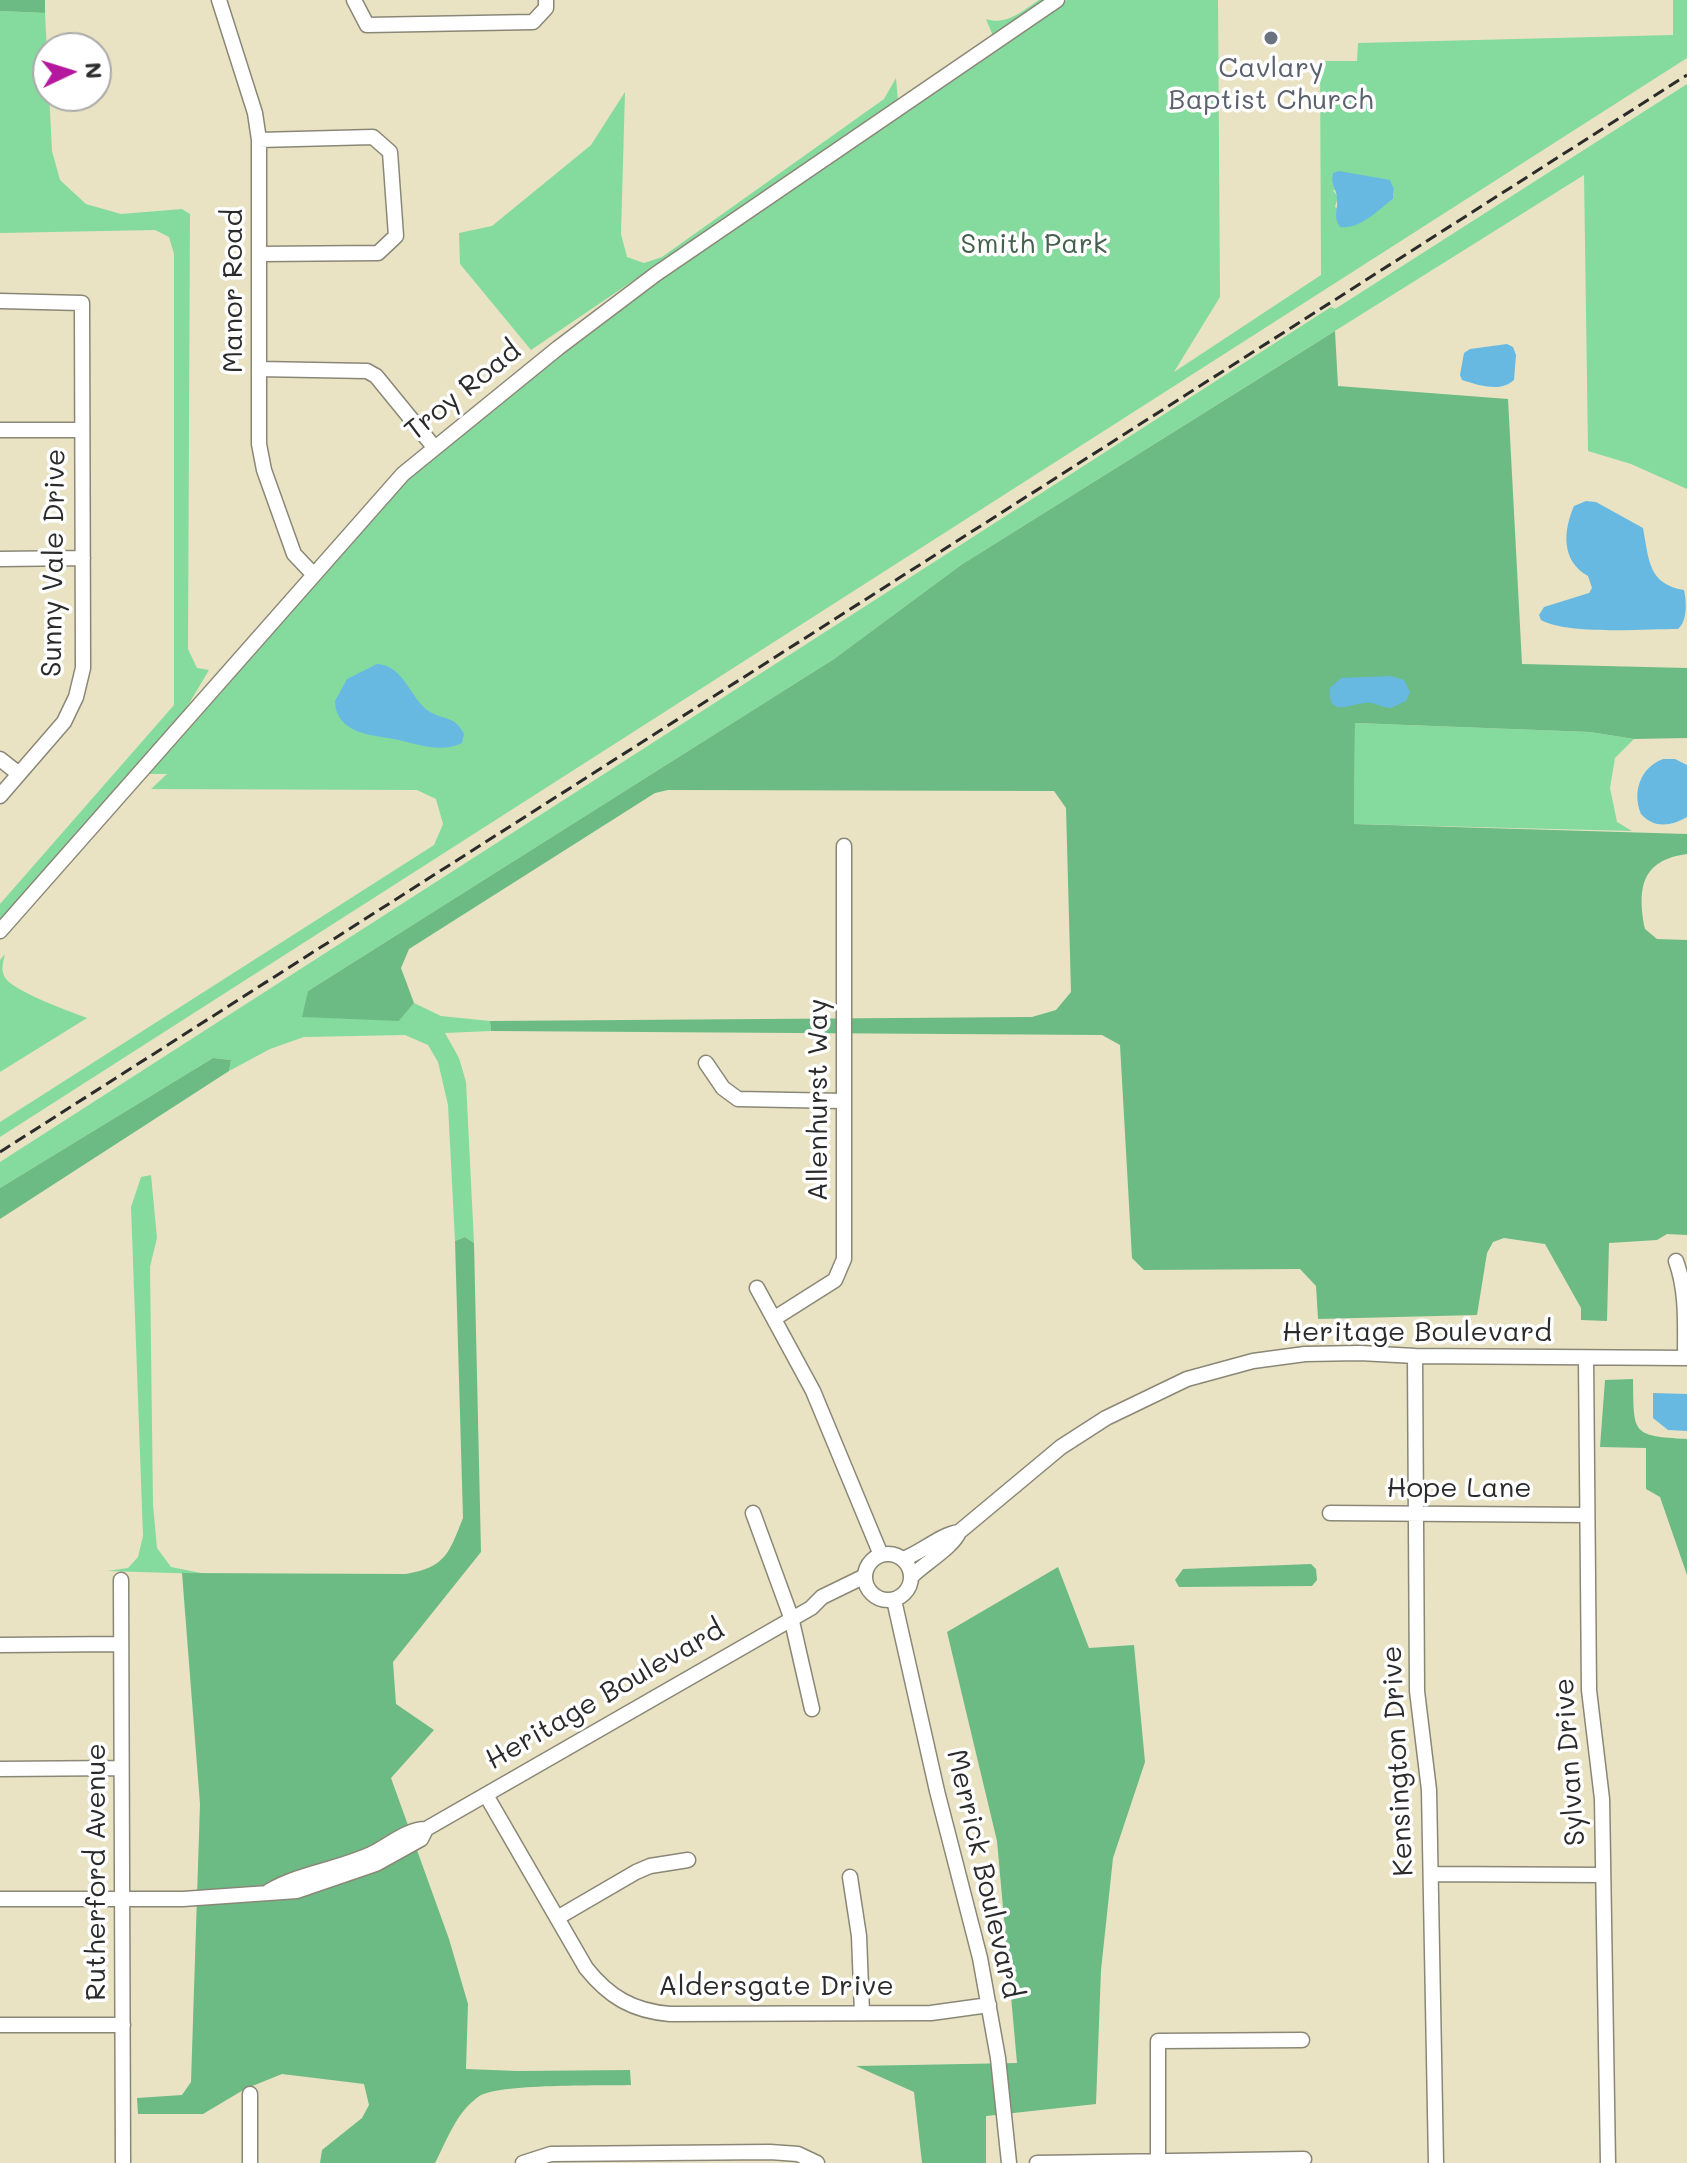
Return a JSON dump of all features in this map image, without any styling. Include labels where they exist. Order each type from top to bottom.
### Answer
[{"type":"street","name":"Manor Road","points":[[219,0],[255,113],[259,140],[260,457],[294,554],[313,574]]},
{"type":"street","points":[[354,0],[367,25],[533,22],[546,8],[546,0]]},
{"type":"street","name":"Troy Road","points":[[0,931],[386,492],[434,447],[656,274],[1057,0]]},
{"type":"street","points":[[259,140],[373,137],[390,152],[396,236],[378,253],[260,254]]},
{"type":"street","name":"Sunny Vale Drive","points":[[0,301],[82,303],[83,558],[83,668],[76,697],[64,722],[0,796]]},
{"type":"street","points":[[259,369],[367,371],[376,376],[434,447]]},
{"type":"street","points":[[0,430],[82,430]]},
{"type":"street","points":[[0,559],[83,558]]},
{"type":"street","points":[[0,759],[19,774]]},
{"type":"street","name":"Allenhurst Way","points":[[775,1318],[825,1289],[841,1272],[844,1259],[844,846]]},
{"type":"street","points":[[706,1063],[723,1088],[738,1099],[843,1101]]},
{"type":"street","points":[[1676,1261],[1686,1292],[1686,1358]]},
{"type":"street","points":[[757,1288],[813,1391],[881,1555]]},
{"type":"street","name":"Heritage Boulevard","points":[[912,1576],[955,1541],[959,1532],[1061,1447],[1106,1418],[1187,1379],[1253,1361],[1305,1354],[1686,1358]]},
{"type":"street","name":"Kensington Drive","points":[[1415,1356],[1417,1691],[1429,1790],[1436,2163]]},
{"type":"street","name":"Sylvan Drive","points":[[1586,1358],[1589,1690],[1602,1793],[1608,2163]]},
{"type":"street","points":[[753,1513],[791,1617],[812,1709]]},
{"type":"street","name":"Hope Lane","points":[[1330,1513],[1587,1515]]},
{"type":"street","name":"Heritage Boulevard","points":[[903,1559],[929,1548],[948,1533],[959,1532]]},
{"type":"street","points":[[895,1554],[903,1559],[910,1567],[912,1576],[907,1591],[894,1600],[882,1600],[872,1594],[865,1576],[868,1565],[881,1555],[895,1554]]},
{"type":"street","name":"Heritage Boulevard","points":[[0,1899],[183,1899],[269,1891],[285,1882],[344,1865],[415,1829],[426,1829],[811,1608],[822,1597],[865,1576]]},
{"type":"street","name":"Rutherford Avenue","points":[[121,1580],[123,2163]]},
{"type":"street","name":"Heritage Boulevard","points":[[811,1608],[821,1608],[846,1597],[872,1594]]},
{"type":"street","name":"Merrick Boulevard","points":[[894,1600],[989,2005],[1009,2163]]},
{"type":"street","points":[[0,1645],[121,1644]]},
{"type":"street","points":[[0,1769],[121,1768]]},
{"type":"street","name":"Aldersgate Drive","points":[[486,1795],[586,1968],[613,1997],[643,2011],[670,2014],[931,2013],[989,2005]]},
{"type":"street","points":[[557,1918],[636,1872],[650,1866],[688,1860]]},
{"type":"street","points":[[1431,1874],[1603,1875]]},
{"type":"street","points":[[850,1877],[859,1936],[862,2013]]},
{"type":"street","points":[[0,2025],[123,2025]]},
{"type":"street","points":[[1158,2162],[1158,2041],[1302,2040]]},
{"type":"street","points":[[250,2094],[250,2163]]},
{"type":"street","points":[[523,2163],[551,2154],[770,2152],[798,2154],[817,2163]]},
{"type":"street","points":[[1037,2163],[1304,2159]]},
{"type":"green space","points":[[0,0],[45,0],[45,13],[0,11]]},
{"type":"green space","points":[[1039,0],[1048,0],[993,36],[986,19],[1008,19]]},
{"type":"green space","name":"Smith Park","points":[[1067,0],[1218,0],[1220,297],[1174,372],[1321,275],[1320,61],[1357,61],[1358,43],[1673,35],[1673,0],[1687,0],[1687,58],[0,1137],[0,1122],[434,845],[443,824],[436,799],[417,790],[151,789],[167,774],[146,774],[413,468],[612,310]],"holes":[[[1394,189],[1393,199],[1360,223],[1335,207],[1338,197],[1333,190]]]},
{"type":"green space","points":[[0,11],[45,13],[46,32],[32,32],[32,112],[50,112],[52,151],[60,180],[86,204],[121,214],[182,209],[190,214],[188,649],[197,668],[209,670],[184,712],[0,921],[0,904],[174,705],[174,254],[169,237],[155,230],[0,233]]},
{"type":"green space","points":[[896,78],[898,101],[531,350],[460,264],[459,233],[492,226],[591,145],[625,92],[621,234],[627,257],[644,263],[662,257],[884,99]]},
{"type":"green space","points":[[1687,84],[1687,489],[1631,464],[1588,451],[1584,175],[961,565],[834,659],[308,991],[399,1021],[414,1003],[441,1016],[490,1021],[491,1031],[445,1033],[459,1058],[466,1082],[474,1243],[465,1237],[455,1241],[448,1105],[438,1062],[428,1045],[405,1035],[304,1037],[270,1049],[229,1071],[231,1060],[213,1058],[0,1188],[0,1162],[1331,307],[1335,309]]},
{"type":"green space","points":[[1335,331],[1338,386],[1508,399],[1522,664],[1687,668],[1687,738],[1634,739],[1590,732],[1355,723],[1354,824],[1687,834],[1687,854],[1672,857],[1651,870],[1642,901],[1645,929],[1657,939],[1687,940],[1687,1235],[1667,1234],[1657,1240],[1609,1243],[1607,1321],[1581,1320],[1581,1308],[1545,1244],[1504,1238],[1493,1242],[1487,1253],[1477,1315],[1318,1319],[1316,1286],[1300,1269],[1144,1270],[1132,1258],[1120,1045],[1102,1035],[491,1031],[490,1021],[1032,1017],[1056,1010],[1071,992],[1066,808],[1054,791],[668,790],[655,793],[409,949],[401,968],[414,1003],[399,1021],[302,1017],[308,991],[834,659],[961,565]]},
{"type":"green space","points":[[1355,723],[1590,732],[1634,739],[1615,758],[1610,788],[1617,822],[1632,831],[1354,824]]},
{"type":"green space","points":[[5,954],[3,973],[12,984],[87,1018],[0,1072],[0,960]]},
{"type":"green space","points":[[213,1058],[231,1060],[229,1071],[0,1219],[0,1188]]},
{"type":"green space","points":[[151,1175],[157,1238],[150,1267],[153,1505],[157,1548],[171,1567],[206,1574],[107,1571],[128,1568],[138,1557],[143,1536],[131,1207],[141,1177]]},
{"type":"green space","points":[[465,1237],[474,1243],[481,1552],[393,1662],[396,1704],[434,1730],[391,1778],[449,1939],[468,2004],[466,2069],[630,2070],[631,2085],[527,2087],[478,2097],[453,2127],[435,2163],[320,2163],[322,2150],[362,2118],[369,2105],[364,2084],[282,2074],[245,2089],[203,2114],[138,2114],[137,2098],[182,2095],[191,2082],[200,1804],[182,1573],[406,1574],[430,1567],[444,1556],[463,1518],[455,1241]]},
{"type":"green space","points":[[1633,1379],[1635,1421],[1639,1428],[1655,1436],[1687,1439],[1687,1575],[1660,1497],[1646,1489],[1646,1448],[1600,1447],[1605,1380]]},
{"type":"green space","points":[[1311,1564],[1316,1569],[1317,1580],[1312,1586],[1179,1587],[1175,1580],[1183,1569]]},
{"type":"green space","points":[[1058,1567],[1089,1648],[1134,1645],[1145,1762],[1113,1858],[1101,1970],[1096,2104],[986,2116],[986,2163],[922,2163],[914,2092],[856,2066],[1017,2063],[997,1841],[947,1632]]},
{"type":"water","points":[[1339,171],[1390,180],[1394,189],[1393,199],[1362,222],[1340,227],[1332,181],[1333,173]]},
{"type":"water","points":[[1507,344],[1513,347],[1516,355],[1514,380],[1496,387],[1462,380],[1464,353],[1470,349]]},
{"type":"water","points":[[1586,501],[1596,502],[1643,528],[1652,569],[1663,582],[1684,590],[1686,612],[1678,629],[1569,628],[1541,620],[1539,615],[1544,607],[1589,593],[1592,588],[1588,576],[1579,570],[1569,554],[1566,535],[1574,506]]},
{"type":"water","points":[[377,664],[400,676],[427,710],[456,723],[464,734],[462,743],[438,748],[423,746],[358,731],[342,721],[335,701],[347,679]]},
{"type":"water","points":[[1391,676],[1404,680],[1410,692],[1406,701],[1391,708],[1371,703],[1337,707],[1330,698],[1330,688],[1341,678]]},
{"type":"water","points":[[1663,759],[1675,759],[1687,765],[1687,817],[1657,824],[1641,814],[1637,797],[1644,775]]},
{"type":"water","points":[[1653,1393],[1687,1394],[1687,1431],[1668,1430],[1653,1418]]},
{"type":"railway","points":[[0,1152],[1687,75]]},
{"type":"place","name":"Cavlary Baptist Church","points":[[1271,38]]}]
